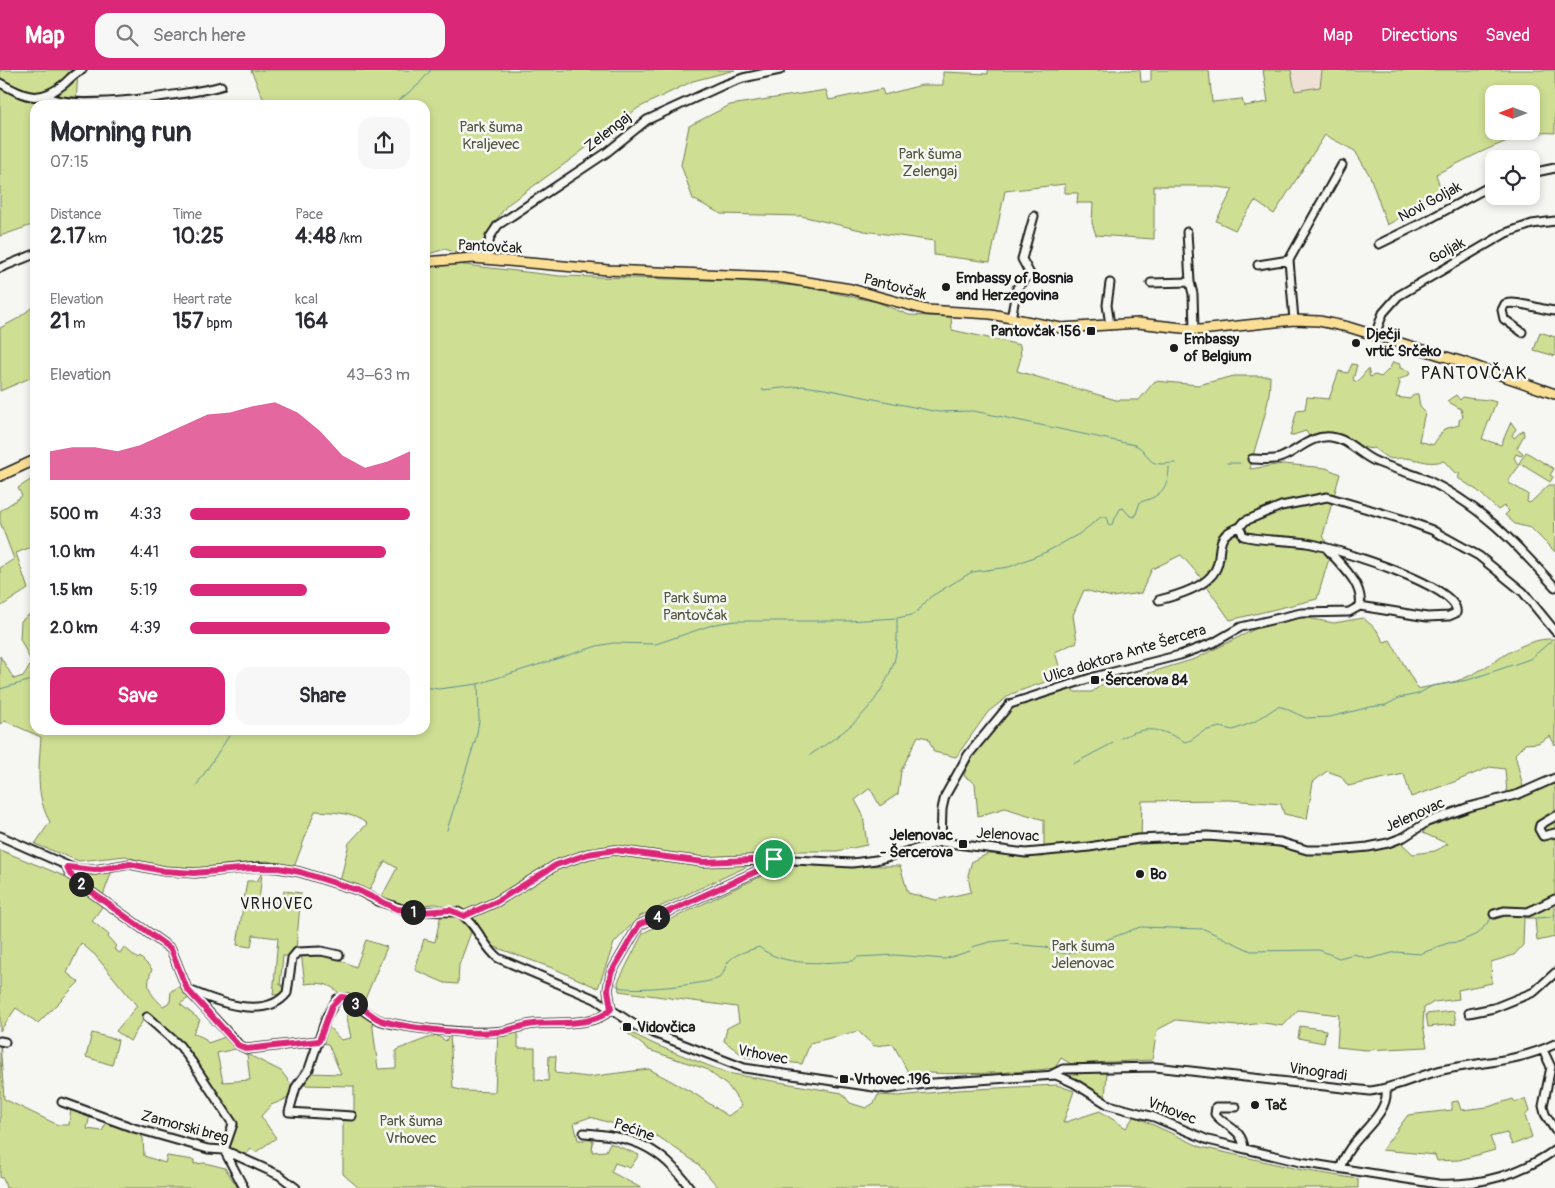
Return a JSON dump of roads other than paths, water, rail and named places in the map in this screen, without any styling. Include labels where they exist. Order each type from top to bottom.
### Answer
[{"type":"main road","name":"Pantovčak","points":[[430,261],[454,258],[486,259],[608,270],[740,274],[799,280],[851,289],[927,310],[979,312],[1061,328],[1138,323],[1194,330],[1294,320],[1328,322],[1486,370],[1555,394]]},
{"type":"main road","points":[[0,476],[30,462]]},
{"type":"street","points":[[0,83],[23,95],[35,97],[45,95],[82,70]]},
{"type":"street","name":"Zelengaj","points":[[486,259],[490,237],[498,225],[606,153],[647,120],[721,86],[780,70]]},
{"type":"street","points":[[126,100],[196,92],[221,86]]},
{"type":"street","points":[[45,95],[49,98],[60,100]]},
{"type":"street","points":[[1294,320],[1289,260],[1342,165]]},
{"type":"street","points":[[1540,170],[1555,168]]},
{"type":"street","name":"Novi Goljak","points":[[1379,244],[1485,189]]},
{"type":"street","points":[[1011,318],[1017,288],[1030,274],[1022,259],[1034,216]]},
{"type":"street","name":"Goljak","points":[[1374,335],[1383,313],[1398,296],[1506,233],[1532,224],[1555,221]]},
{"type":"street","points":[[1187,232],[1190,282],[1193,294],[1194,330]]},
{"type":"street","points":[[0,268],[30,256]]},
{"type":"street","points":[[1258,265],[1289,260]]},
{"type":"street","points":[[1150,283],[1190,282]]},
{"type":"street","points":[[1110,283],[1108,305],[1110,325]]},
{"type":"street","points":[[1522,332],[1504,319],[1502,310],[1505,304],[1520,304],[1538,310],[1555,311]]},
{"type":"street","points":[[1252,459],[1281,458],[1299,446],[1322,437],[1341,440],[1375,462],[1404,470],[1444,489],[1478,510],[1500,529],[1555,587]]},
{"type":"street","points":[[1159,600],[1183,594],[1211,576],[1217,565],[1220,542],[1229,530],[1240,527],[1246,521],[1281,506],[1327,497],[1432,530],[1480,556],[1523,592],[1555,631]]},
{"type":"street","name":"Ulica doktora Ante Šercera","points":[[941,842],[942,809],[946,796],[968,755],[1010,704],[1094,677],[1180,655],[1213,643],[1241,626],[1301,613],[1349,612],[1360,606],[1427,617],[1452,615],[1457,609],[1454,602],[1445,595],[1415,578],[1326,548],[1309,544],[1243,536],[1240,527]]},
{"type":"street","points":[[1326,548],[1357,586],[1361,594],[1360,606]]},
{"type":"street","name":"Jelenovac","points":[[464,916],[496,902],[556,865],[574,858],[604,851],[615,850],[703,862],[774,859],[852,863],[876,860],[941,842],[1026,853],[1088,847],[1138,839],[1208,836],[1280,842],[1320,851],[1368,848],[1404,837],[1427,822],[1469,807],[1520,794],[1554,778]]},
{"type":"street","points":[[1555,816],[1540,825],[1539,829],[1543,836],[1555,833]]},
{"type":"street","points":[[0,836],[67,867],[95,870],[130,864],[164,871],[194,873],[253,868],[279,868],[300,872],[357,890],[397,909],[423,912],[450,910],[464,916]]},
{"type":"street","points":[[352,1116],[290,1112],[296,1087],[310,1069],[332,1006],[341,997],[347,998],[377,1019],[418,1028],[481,1032],[504,1031],[535,1024],[557,1025],[601,1016],[611,1009],[608,990],[611,973],[639,925],[766,867],[774,859]]},
{"type":"street","points":[[67,867],[70,874],[84,887],[171,949],[187,989],[242,1048],[252,1049],[319,1041]]},
{"type":"street","points":[[1494,914],[1504,911],[1528,912],[1555,899]]},
{"type":"street","name":"Vrhovec","points":[[464,916],[488,949],[498,958],[595,999],[638,1027],[744,1068],[829,1079],[874,1088],[1051,1075],[1067,1078],[1109,1105],[1154,1117],[1208,1140],[1300,1162],[1430,1182],[1462,1184],[1495,1179],[1514,1172],[1555,1150]]},
{"type":"street","points":[[187,989],[234,1006],[258,1006],[274,1003],[287,993],[292,958],[297,952],[321,951],[339,955]]},
{"type":"street","points":[[1469,1013],[1494,1008],[1534,992],[1555,974]]},
{"type":"street","points":[[147,1018],[180,1046],[233,1124],[224,1150],[244,1188]]},
{"type":"street","name":"Vinogradi","points":[[1051,1075],[1059,1070],[1070,1068],[1155,1066],[1256,1076],[1360,1091],[1386,1089],[1448,1069],[1509,1060],[1543,1050],[1555,1044]]},
{"type":"street","points":[[1543,1050],[1551,1067],[1543,1106],[1545,1114],[1555,1130]]},
{"type":"street","points":[[1067,1078],[1070,1068]]},
{"type":"street","points":[[1341,1167],[1348,1150],[1384,1108],[1387,1097],[1386,1089]]},
{"type":"street","name":"Zamorski breg","points":[[62,1102],[134,1128],[208,1149],[224,1150],[279,1174],[296,1188]]},
{"type":"street","points":[[1236,1107],[1216,1107],[1215,1114],[1236,1130],[1243,1142],[1244,1148]]},
{"type":"street","name":"Pećine","points":[[584,1133],[612,1134],[660,1154],[677,1170],[690,1188]]},
{"type":"waterway","points":[[399,100],[418,85],[431,70]]},
{"type":"waterway","points":[[762,390],[803,386],[938,412],[974,411],[1135,445],[1142,449],[1152,462],[1160,464],[1176,463]]},
{"type":"waterway","name":"Jelenovac","points":[[1227,463],[1240,463]]},
{"type":"waterway","points":[[430,688],[438,689],[478,684],[597,646],[613,643],[656,644],[715,624],[736,621],[848,621],[897,618],[912,615],[930,597],[972,572],[1009,567],[1046,552],[1079,534],[1101,517],[1107,517],[1108,524],[1111,526],[1120,509],[1123,508],[1130,516],[1135,517],[1140,502],[1158,494],[1165,486],[1169,467]]},
{"type":"waterway","points":[[810,755],[837,737],[859,718],[878,695],[895,660],[897,619]]},
{"type":"waterway","points":[[1121,738],[1138,731],[1153,730],[1161,731],[1185,742],[1204,731],[1220,727],[1233,730],[1254,722],[1277,707],[1282,707],[1306,718],[1330,717],[1386,705],[1399,698],[1418,694],[1432,686],[1468,680],[1530,659],[1551,641]]},
{"type":"waterway","points":[[0,689],[30,680]]},
{"type":"waterway","points":[[447,830],[476,738],[479,721],[478,684]]},
{"type":"waterway","points":[[196,786],[230,735]]},
{"type":"waterway","points":[[1073,764],[1113,743]]},
{"type":"waterway","points":[[1536,918],[1551,917],[1555,914]]},
{"type":"waterway","points":[[1516,915],[1522,917]]},
{"type":"waterway","points":[[1011,944],[1046,947],[1056,952],[1069,954],[1140,927],[1204,929],[1251,951],[1319,950],[1339,958],[1354,954],[1369,959],[1396,952],[1420,954],[1448,943],[1459,942],[1479,933],[1492,917]]},
{"type":"waterway","points":[[972,947],[990,942],[1009,940]]},
{"type":"waterway","points":[[613,980],[617,986],[636,989],[700,983],[719,978],[723,974],[727,963],[734,957],[759,947],[780,958],[816,963],[853,961],[857,957],[895,955],[945,959],[970,951]]},
{"type":"place","name":"Embassy of Bosnia and Herzegovina","points":[[946,287]]},
{"type":"place","name":"Pantovčak 156","points":[[1091,331]]},
{"type":"place","name":"Dječji vrtić Srčeko","points":[[1356,343]]},
{"type":"place","name":"Embassy of Belgium","points":[[1174,348]]},
{"type":"place","name":"Šercerova 84","points":[[1095,680]]},
{"type":"place","name":"Jelenovac - Šercerova","points":[[963,844]]},
{"type":"place","name":"Bo","points":[[1140,874]]},
{"type":"place","name":"Vidovčica","points":[[627,1027]]},
{"type":"place","name":"Vrhovec 196","points":[[844,1079]]},
{"type":"place","name":"Tač","points":[[1255,1105]]},
{"type":"district","name":"PANTOVČAK","points":[[1474,373]]},
{"type":"district","name":"VRHOVEC","points":[[277,904]]},
{"type":"park label","name":"Park šuma Kraljevec","points":[[491,136]]},
{"type":"park label","name":"Park šuma Zelengaj","points":[[930,162]]},
{"type":"park label","name":"Park šuma Pantovčak","points":[[695,606]]},
{"type":"park label","name":"Park šuma Jelenovac","points":[[1083,954]]},
{"type":"park label","name":"Park šuma Vrhovec","points":[[411,1130]]}]
